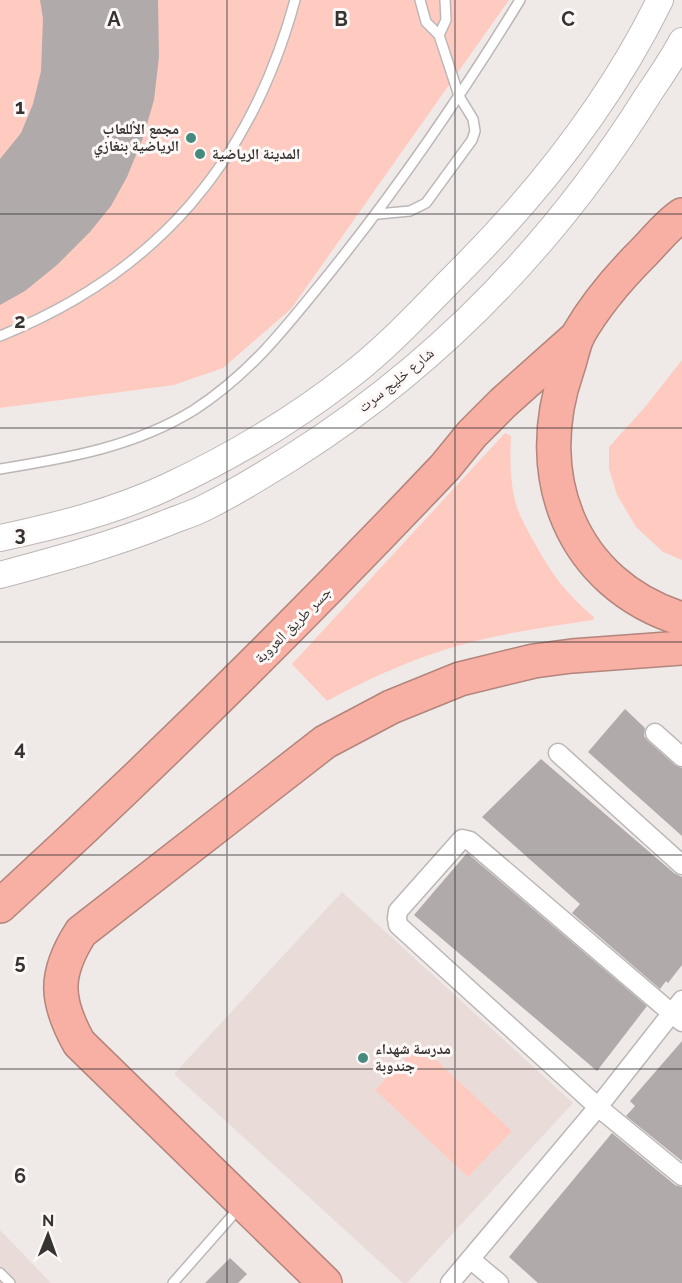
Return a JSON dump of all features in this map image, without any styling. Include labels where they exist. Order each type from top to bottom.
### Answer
[{"type":"highway","points":[[681,215],[620,277],[578,336],[561,387],[553,430],[553,454],[561,502],[581,546],[598,566],[638,599],[682,620]]},
{"type":"highway","name":"جسر طريق العروبة","points":[[0,906],[162,755],[264,655],[436,476],[472,434],[578,336]]},
{"type":"highway","points":[[326,1283],[80,1042],[67,1022],[61,999],[62,975],[68,952],[81,932],[325,742],[357,723],[416,695],[497,669],[572,656],[682,648]]},
{"type":"main road","points":[[0,538],[39,530],[91,515],[167,487],[230,454],[294,416],[351,375],[398,333],[491,240],[555,166],[605,97],[660,0]]},
{"type":"main road","name":"شارع خليج سرت","points":[[0,575],[66,558],[135,536],[206,507],[335,430],[397,382],[464,324],[520,267],[588,185],[632,122],[682,41]]},
{"type":"street","points":[[655,733],[682,757]]},
{"type":"street","points":[[558,753],[682,865]]},
{"type":"street","points":[[450,1283],[470,1259],[598,1107],[678,1012],[470,841],[462,839],[398,911],[396,918],[398,925],[598,1107],[682,1176]]},
{"type":"street","points":[[470,1259],[499,1283]]},
{"type":"lane","points":[[0,336],[60,309],[91,290],[150,246],[194,201],[227,157],[259,102],[274,69],[295,0]]},
{"type":"lane","points":[[378,214],[410,211],[426,203],[472,140],[475,131],[473,119],[459,96],[439,35],[426,22],[420,0]]},
{"type":"lane","points":[[439,35],[446,20],[445,0]]},
{"type":"lane","points":[[0,469],[69,458],[133,440],[193,410],[220,392],[270,347],[378,214],[459,96],[520,0]]},
{"type":"lane","points":[[173,1283],[244,1204]]},
{"type":"lane","points":[[0,1273],[10,1283]]},
{"type":"shaded area","name":"المدينة الرياضية","points":[[0,0],[509,0],[291,309],[223,368],[174,385],[0,408]]},
{"type":"shaded area","points":[[682,360],[682,560],[663,552],[636,527],[617,495],[609,469],[609,447],[645,407]]},
{"type":"shaded area","points":[[505,433],[511,436],[512,485],[521,517],[554,574],[567,592],[594,617],[593,620],[508,634],[457,646],[391,670],[327,701],[292,664]]},
{"type":"shaded area","points":[[342,892],[573,1103],[407,1283],[403,1283],[174,1074]]},
{"type":"shaded area","points":[[419,1044],[512,1131],[468,1177],[375,1090]]},
{"type":"shaded area","points":[[0,1230],[51,1283],[0,1283]]},
{"type":"building","points":[[40,0],[158,0],[159,57],[154,100],[143,138],[127,177],[111,206],[90,232],[57,265],[25,291],[0,305],[0,159],[21,133],[33,104],[41,71],[43,19]]},
{"type":"building","points":[[625,709],[645,728],[644,736],[648,741],[675,765],[682,768],[682,836],[588,752]]},
{"type":"building","points":[[541,759],[674,873],[682,877],[682,965],[668,983],[666,981],[660,989],[572,913],[580,904],[482,817]]},
{"type":"building","points":[[467,853],[647,1006],[597,1071],[414,915]]},
{"type":"building","points":[[682,1041],[682,1161],[626,1116],[635,1106],[630,1101]]},
{"type":"building","points":[[612,1133],[675,1185],[682,1187],[682,1283],[538,1283],[509,1257]]},
{"type":"building","points":[[230,1258],[247,1274],[238,1283],[205,1283]]},
{"type":"place","name":"مجمع الأللعاب الرياضية بنغازي","points":[[191,138]]},
{"type":"place","name":"المدينة الرياضية","points":[[200,154]]},
{"type":"place","name":"مدرسة شهداء جندوبة","points":[[363,1058]]}]
